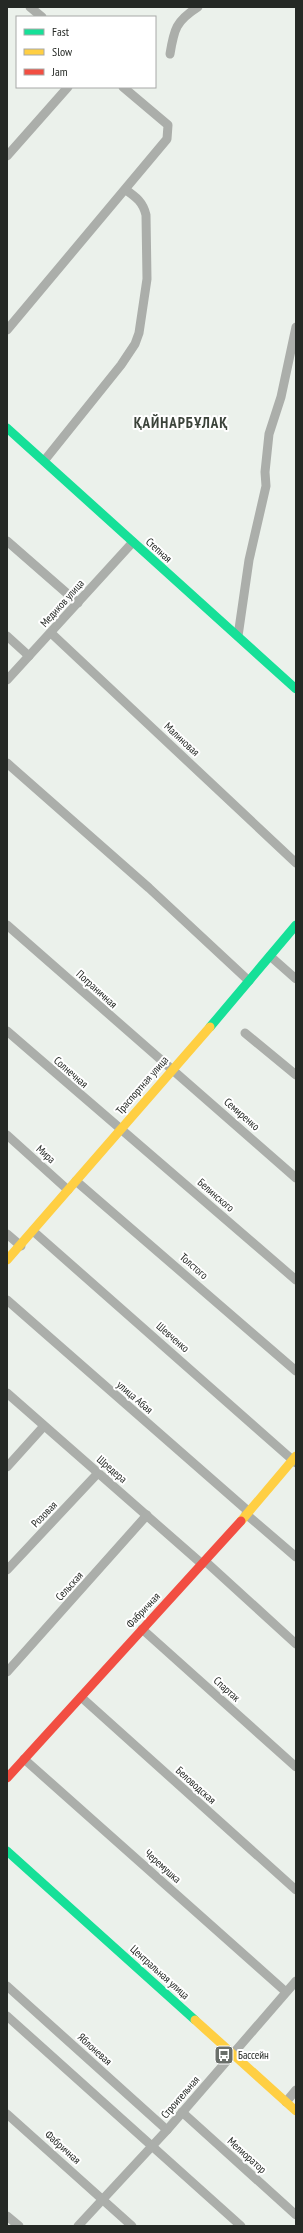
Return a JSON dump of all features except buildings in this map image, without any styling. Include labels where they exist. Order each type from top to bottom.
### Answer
[{"type":"street","points":[[30,7],[41,16]]},
{"type":"street","points":[[170,54],[178,23],[185,15],[198,7]]},
{"type":"street","points":[[7,156],[67,88]]},
{"type":"street","points":[[7,330],[126,190],[167,139],[169,132],[168,125],[124,88]]},
{"type":"street","points":[[44,461],[121,365],[140,333],[148,279],[146,215],[139,198],[126,190]]},
{"type":"street","points":[[238,636],[249,560],[266,486],[265,472],[269,434],[281,397],[296,327]]},
{"type":"street","name":"Степная","points":[[7,428],[296,689]]},
{"type":"street","points":[[7,541],[78,603]]},
{"type":"street","name":"Медиков улица","points":[[7,680],[133,542]]},
{"type":"street","name":"Малиновая","points":[[51,633],[296,863]]},
{"type":"street","points":[[7,636],[29,656]]},
{"type":"street","points":[[7,763],[149,888],[249,981]]},
{"type":"street","name":"Пограничная","points":[[7,925],[171,1070]]},
{"type":"street","name":"Траспортная улица","points":[[7,1260],[296,925]]},
{"type":"street","points":[[270,956],[296,979]]},
{"type":"street","name":"Солнечная","points":[[7,1031],[120,1129]]},
{"type":"street","points":[[245,1033],[296,1075]]},
{"type":"street","name":"Семиренко","points":[[171,1070],[296,1178]]},
{"type":"street","name":"Белинского","points":[[120,1129],[296,1280]]},
{"type":"street","name":"Мира","points":[[7,1136],[68,1190]]},
{"type":"street","name":"Толстого","points":[[76,1181],[296,1371]]},
{"type":"street","name":"Шевченко","points":[[33,1231],[295,1460]]},
{"type":"street","points":[[7,1234],[20,1246]]},
{"type":"street","name":"улица Абая","points":[[7,1300],[296,1557]]},
{"type":"street","name":"Шредера","points":[[7,1393],[98,1473],[204,1562],[296,1644]]},
{"type":"street","points":[[7,1467],[44,1426]]},
{"type":"street","name":"Фабричная","points":[[7,1778],[295,1460]]},
{"type":"street","name":"Розовая","points":[[7,1570],[98,1473]]},
{"type":"street","name":"Сельская","points":[[7,1672],[147,1515]]},
{"type":"street","name":"Спартак","points":[[142,1629],[296,1767]]},
{"type":"street","name":"Беловодская","points":[[81,1697],[296,1890]]},
{"type":"street","name":"Черемушка","points":[[24,1759],[286,1992]]},
{"type":"street","name":"Центральная улица","points":[[7,1851],[234,2053],[296,2111]]},
{"type":"street","name":"Строительная","points":[[78,2226],[167,2130],[296,1981]]},
{"type":"street","name":"Яблоневая","points":[[7,1986],[167,2130]]},
{"type":"street","points":[[7,2016],[152,2145],[240,2226]]},
{"type":"street","points":[[286,2102],[296,2090]]},
{"type":"street","name":"Мелиоратор","points":[[182,2112],[296,2215]]},
{"type":"street","name":"Фабричная","points":[[7,2114],[102,2199]]},
{"type":"street","points":[[102,2199],[132,2226]]},
{"type":"street","points":[[7,2216],[19,2226]]},
{"type":"traffic: fast","points":[[7,428],[296,689]]},
{"type":"traffic: fast","points":[[210,1027],[296,925]]},
{"type":"traffic: fast","points":[[7,1851],[195,2020]]},
{"type":"traffic: slow","points":[[7,1260],[210,1027]]},
{"type":"traffic: slow","points":[[241,1521],[296,1456]]},
{"type":"traffic: slow","points":[[195,2020],[296,2111]]},
{"type":"traffic: jam","points":[[7,1778],[241,1521]]},
{"type":"place","name":"Бассейн","points":[[224,2055]]},
{"type":"district","name":"ҚАЙНАРБҰЛАҚ","points":[[181,423]]}]
